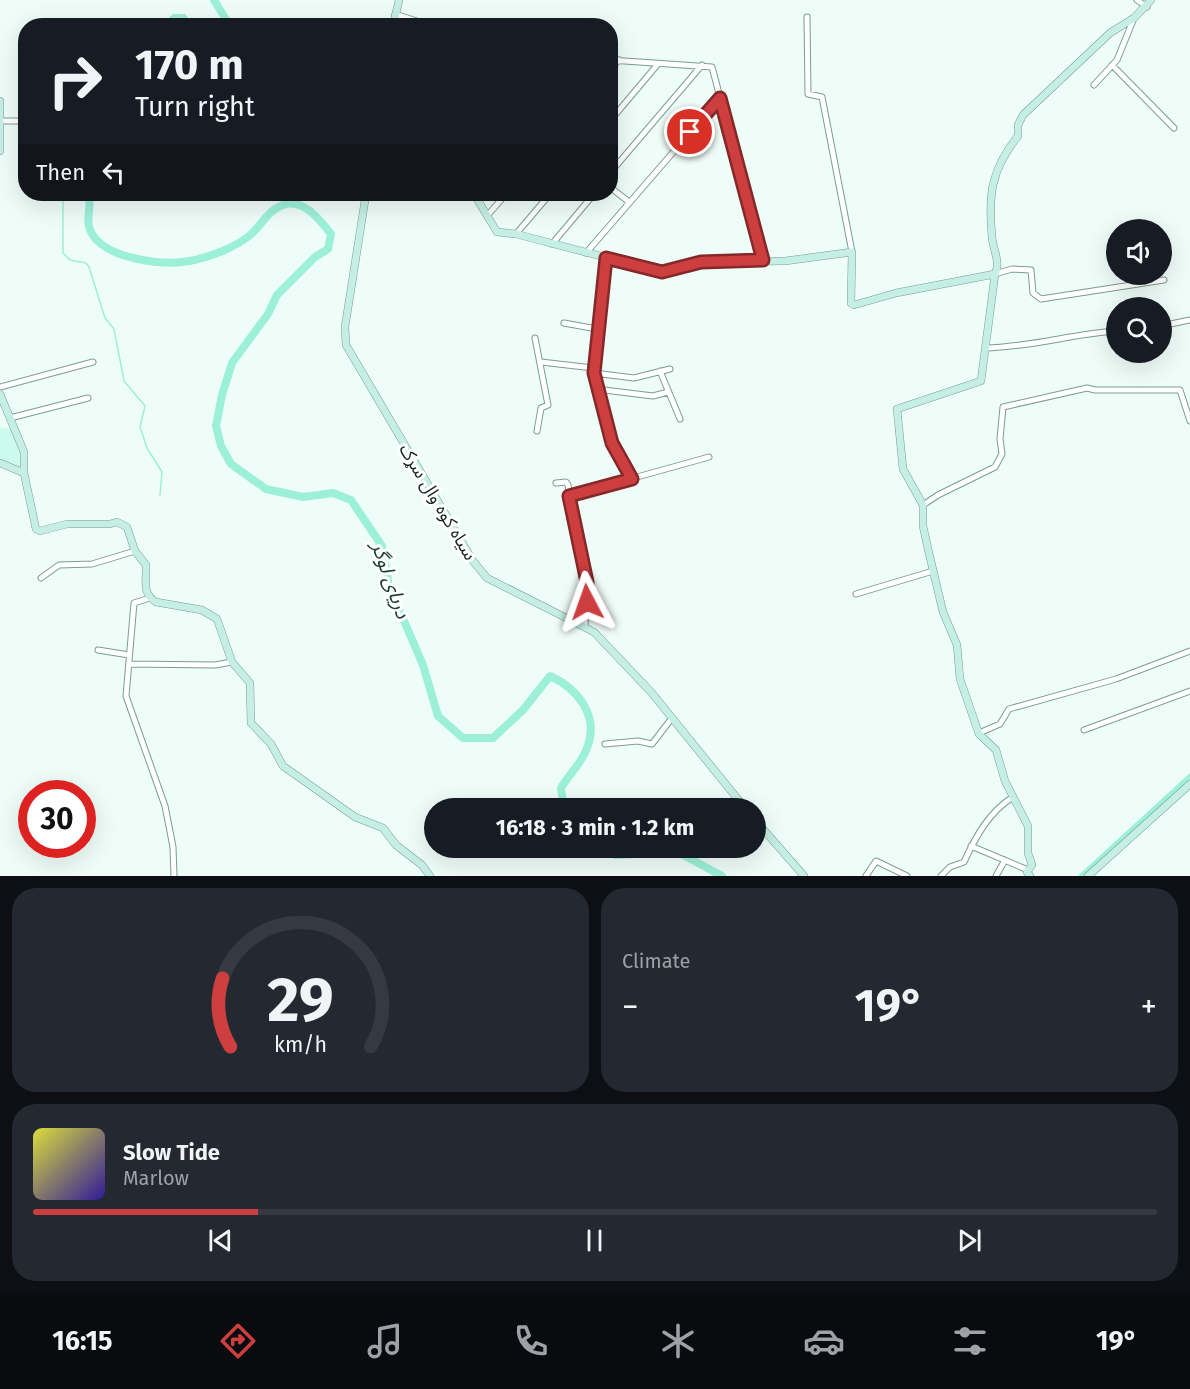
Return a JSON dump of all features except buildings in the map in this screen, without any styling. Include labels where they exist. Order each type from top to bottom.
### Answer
[{"type":"street","points":[[394,18],[399,0]]},
{"type":"street","points":[[1137,0],[1149,3]]},
{"type":"street","points":[[971,846],[1029,873],[1032,865],[1028,853],[1028,826],[1005,782],[996,750],[979,733],[960,679],[957,645],[943,612],[923,526],[923,505],[903,469],[897,409],[981,381],[995,274],[999,266],[992,239],[990,187],[1007,150],[1018,136],[1018,125],[1023,115],[1110,33],[1134,18],[1149,3]]},
{"type":"street","points":[[395,14],[407,18]]},
{"type":"street","points":[[807,17],[808,94],[822,97],[852,252],[851,303],[854,305],[896,293],[1012,269],[1031,270],[1033,293],[1041,299],[1132,285]]},
{"type":"street","points":[[1094,85],[1112,65],[1132,30],[1134,18]]},
{"type":"street","points":[[619,60],[712,67],[763,260]]},
{"type":"street","points":[[618,112],[658,64]]},
{"type":"street","points":[[618,165],[702,65]]},
{"type":"street","points":[[1112,65],[1174,128]]},
{"type":"street","points":[[586,254],[720,98]]},
{"type":"street","points":[[0,101],[0,152]]},
{"type":"street","points":[[0,122],[18,121]]},
{"type":"street","points":[[618,193],[629,202]]},
{"type":"street","name":"سیاه کوه وال سړک","points":[[365,201],[345,327],[346,345],[479,570],[487,578],[585,626],[604,641],[672,718],[737,798]]},
{"type":"street","points":[[478,201],[497,232],[516,234],[662,272],[701,262],[785,261],[852,252]]},
{"type":"street","points":[[488,216],[500,201]]},
{"type":"street","points":[[516,234],[544,201]]},
{"type":"street","points":[[552,244],[588,201]]},
{"type":"street","points":[[606,258],[593,370],[596,389],[612,443],[632,479]]},
{"type":"street","points":[[1172,324],[1190,320]]},
{"type":"street","points":[[564,323],[597,329]]},
{"type":"street","points":[[986,348],[1032,346],[1086,333],[1106,332]]},
{"type":"street","points":[[535,338],[548,405],[541,408],[537,431]]},
{"type":"street","points":[[0,387],[93,362]]},
{"type":"street","points":[[541,362],[634,378],[670,369]]},
{"type":"street","points":[[660,372],[680,418]]},
{"type":"street","points":[[923,505],[938,495],[995,467],[1002,454],[1000,439],[1003,407],[1056,393],[1087,388],[1095,390],[1180,390],[1190,421]]},
{"type":"street","points":[[596,389],[653,396],[668,392]]},
{"type":"street","points":[[0,394],[24,452],[24,472],[38,531],[67,524],[117,522],[130,530],[135,551],[147,565],[146,593],[150,598],[156,602],[202,610],[214,616],[232,662],[250,683],[251,723],[271,744],[283,766],[355,818],[383,828],[396,845],[422,865],[430,876]]},
{"type":"street","points":[[10,418],[88,398]]},
{"type":"street","points":[[569,496],[709,457]]},
{"type":"street","points":[[0,463],[24,472]]},
{"type":"street","points":[[556,483],[566,482],[587,582],[585,626]]},
{"type":"street","points":[[41,578],[59,565],[92,564],[135,551]]},
{"type":"street","points":[[856,594],[933,571]]},
{"type":"street","points":[[150,598],[134,603],[129,655],[131,664],[126,696],[165,806],[174,876]]},
{"type":"street","points":[[98,650],[129,655]]},
{"type":"street","points":[[979,733],[1000,724],[1009,709],[1116,679],[1190,651]]},
{"type":"street","points":[[131,664],[215,665],[232,662]]},
{"type":"street","points":[[1084,730],[1190,692]]},
{"type":"street","points":[[605,744],[638,741],[652,744],[672,718]]},
{"type":"street","points":[[1088,876],[1190,784]]},
{"type":"street","points":[[941,876],[950,867],[964,861],[995,808],[1013,797]]},
{"type":"street","points":[[766,832],[804,876]]},
{"type":"street","points":[[996,876],[1005,860]]},
{"type":"street","points":[[866,876],[876,861],[908,876]]},
{"type":"shaded area","points":[[173,14],[185,14],[188,18],[169,18]]},
{"type":"shaded area","points":[[0,428],[13,429],[19,438],[24,473],[0,463]]},
{"type":"waterway","name":"دریای لوگر","points":[[214,0],[225,18]]},
{"type":"waterway","points":[[63,201],[63,253],[70,260],[86,263],[89,267],[105,318],[114,329],[124,381],[145,406],[140,427],[147,448],[162,472],[160,495]]},
{"type":"waterway","name":"دریای لوگر","points":[[90,201],[88,219],[90,229],[99,243],[122,255],[136,259],[179,262],[221,252],[249,236],[278,207],[290,203],[298,204],[311,212],[331,234],[328,249],[315,257],[277,295],[268,314],[232,363],[222,395],[216,426],[221,446],[231,464],[266,489],[303,497],[333,493],[351,500],[382,546],[389,586],[423,665],[438,716],[463,738],[493,738],[523,710],[550,676],[560,681],[577,696],[584,704],[588,714],[590,736],[582,759],[561,788],[562,798]]},
{"type":"waterway","points":[[1081,876],[1190,776]]},
{"type":"waterway","name":"دریای لوگر","points":[[689,858],[722,876]]},
{"type":"route","points":[[587,602],[587,582],[569,496],[632,479],[612,443],[596,389],[593,368],[606,258],[662,272],[701,262],[763,260],[720,98],[690,132]]}]
